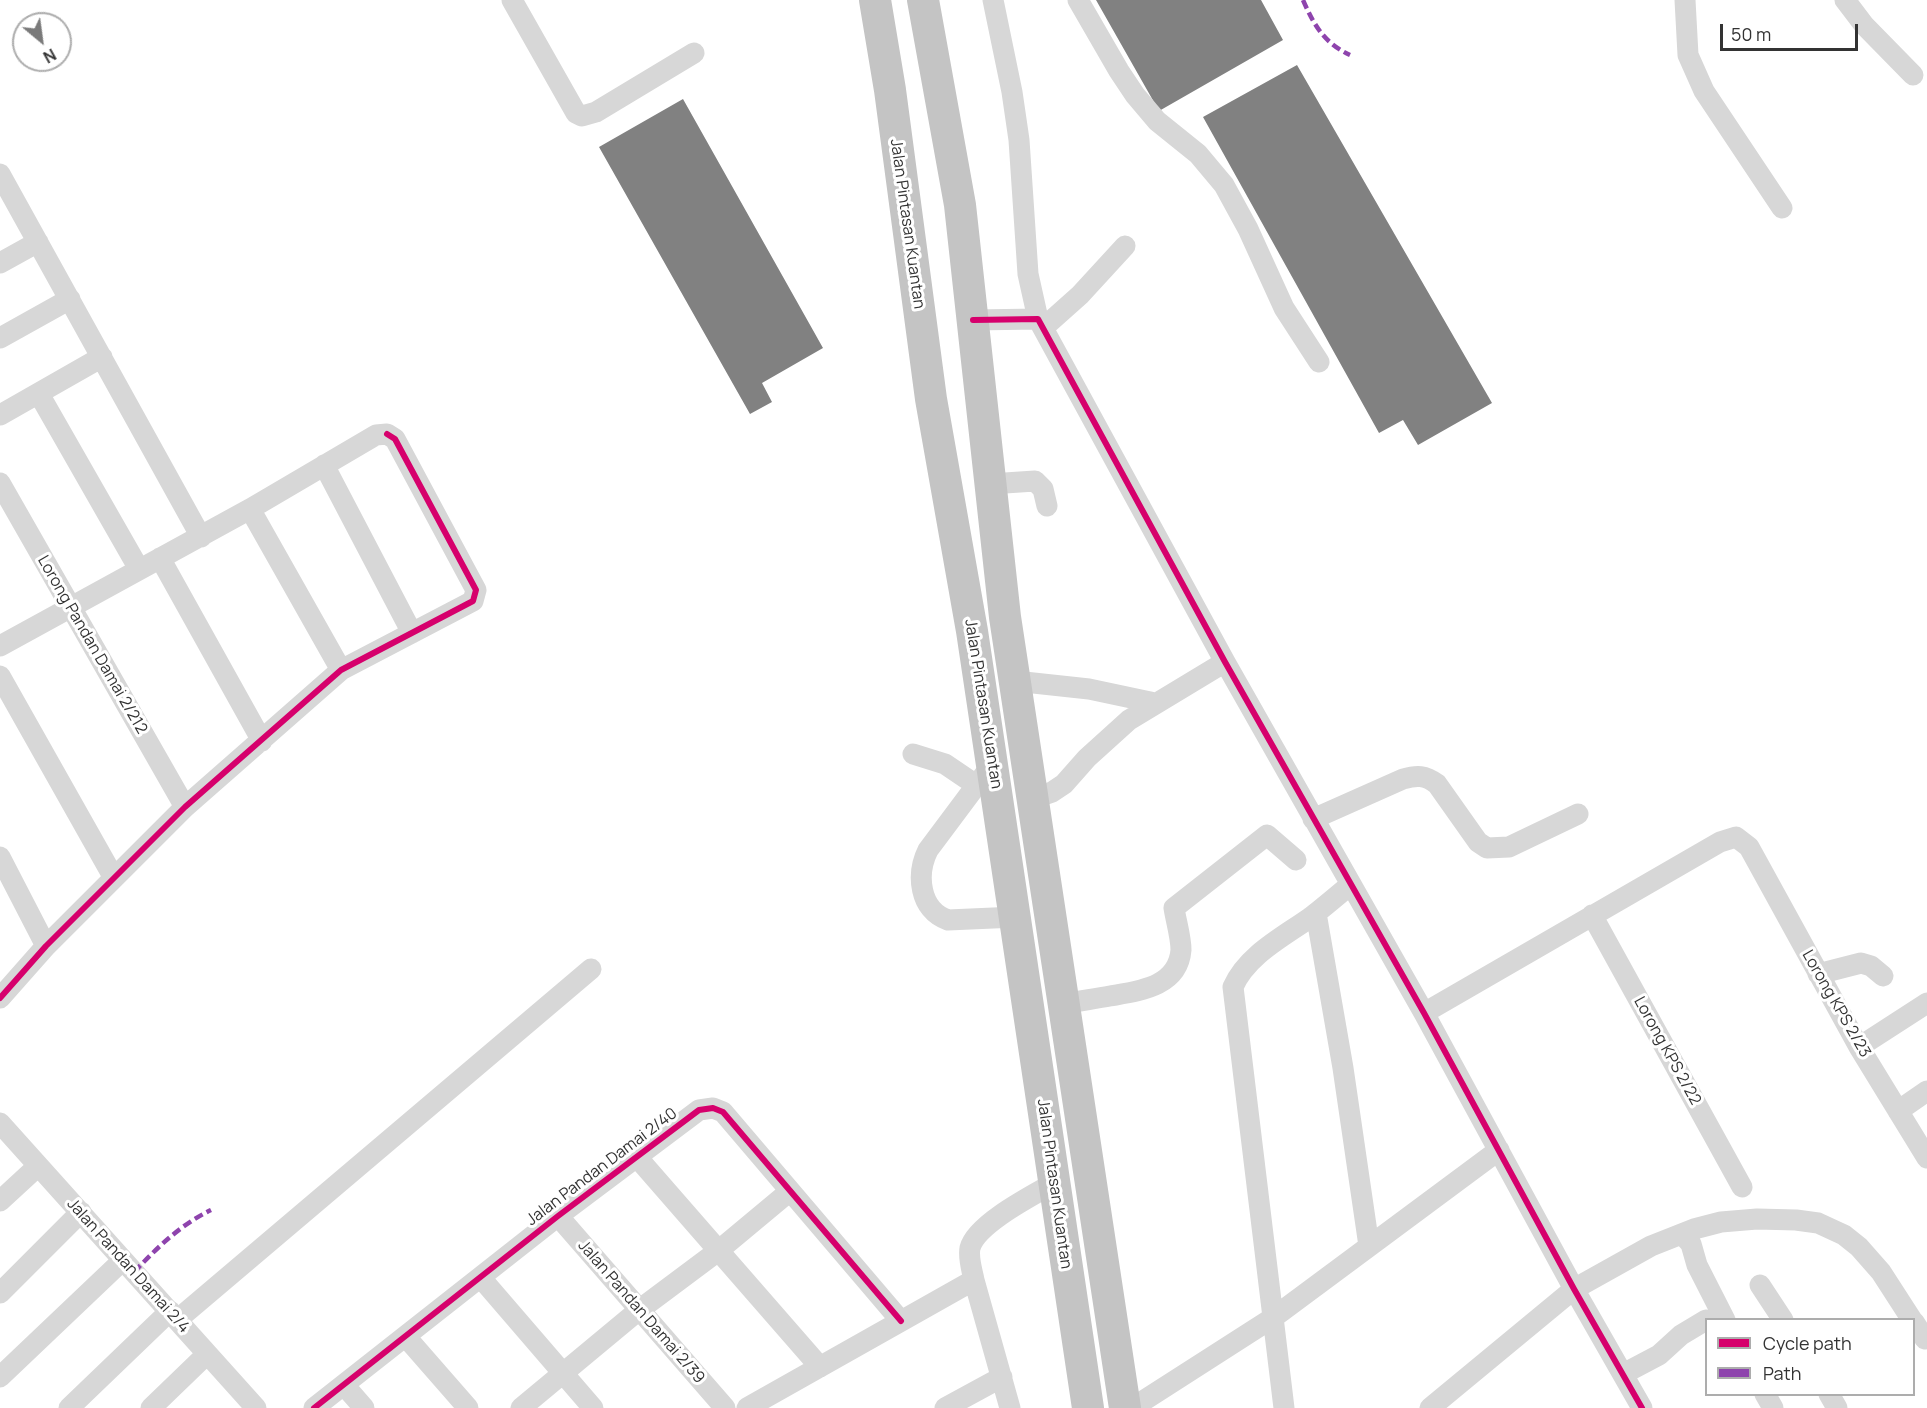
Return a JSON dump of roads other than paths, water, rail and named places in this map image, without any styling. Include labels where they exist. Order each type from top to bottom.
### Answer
[{"type":"highway","name":"Jalan Pintasan Kuantan","points":[[875,0],[890,90],[931,399],[972,631],[984,774],[1016,917],[1088,1408]]},
{"type":"highway","name":"Jalan Pintasan Kuantan","points":[[923,0],[960,205],[1005,616],[1125,1408]]},
{"type":"street","points":[[512,0],[576,113],[582,116],[596,112],[694,53]]},
{"type":"street","points":[[993,0],[1012,92],[1019,140],[1028,274],[1041,323],[1226,662],[1350,885],[1424,1012],[1574,1289],[1642,1408]]},
{"type":"street","points":[[1078,0],[1135,95],[1157,121],[1198,154],[1224,185],[1248,230],[1284,308],[1319,362]]},
{"type":"street","points":[[1685,0],[1688,55],[1704,91],[1782,208]]},
{"type":"street","points":[[1845,0],[1864,25],[1913,75]]},
{"type":"street","points":[[1,178],[201,537]]},
{"type":"street","points":[[0,262],[38,242]]},
{"type":"street","points":[[973,320],[1041,323],[1080,295],[1125,246]]},
{"type":"street","points":[[0,338],[70,299]]},
{"type":"street","points":[[0,416],[102,357]]},
{"type":"street","points":[[39,393],[139,569]]},
{"type":"street","points":[[0,646],[201,537],[376,435],[387,434],[395,439],[476,590],[473,602],[341,670],[185,807],[46,946],[0,998]]},
{"type":"street","points":[[324,465],[412,633]]},
{"type":"street","points":[[990,484],[1035,481],[1043,489],[1047,506]]},
{"type":"street","name":"Lorong Pandan Damai 2/212","points":[[0,483],[185,807]]},
{"type":"street","points":[[250,509],[341,670]]},
{"type":"street","points":[[160,558],[262,741]]},
{"type":"street","points":[[1032,800],[1064,784],[1087,758],[1129,720],[1226,662]]},
{"type":"street","points":[[0,676],[114,878]]},
{"type":"street","points":[[1015,681],[1089,689],[1155,703]]},
{"type":"street","points":[[913,754],[984,774],[928,850],[923,861],[921,874],[923,892],[928,906],[938,916],[948,920],[1016,917]]},
{"type":"street","points":[[1313,819],[1416,775],[1428,777],[1437,784],[1478,842],[1487,848],[1509,847],[1578,814]]},
{"type":"street","points":[[1064,1004],[1144,991],[1171,975],[1177,966],[1181,948],[1174,908],[1267,835],[1296,860]]},
{"type":"street","name":"Lorong KPS 2/23","points":[[1592,915],[1720,842],[1736,837],[1749,848],[1859,1047],[1927,1158]]},
{"type":"street","points":[[0,857],[46,946]]},
{"type":"street","points":[[1284,1408],[1233,987],[1239,973],[1252,960],[1350,885]]},
{"type":"street","points":[[1316,913],[1343,1068],[1369,1246]]},
{"type":"street","points":[[1424,1012],[1592,915]]},
{"type":"street","name":"Lorong KPS 2/22","points":[[1592,915],[1742,1186]]},
{"type":"street","points":[[1818,974],[1861,963],[1871,966],[1883,976]]},
{"type":"street","points":[[69,1408],[173,1316],[591,969]]},
{"type":"street","points":[[1859,1047],[1927,1004]]},
{"type":"street","points":[[1898,1111],[1927,1091]]},
{"type":"street","name":"Jalan Pandan Damai 2/40","points":[[314,1408],[558,1216],[699,1110],[713,1108],[723,1112],[901,1321]]},
{"type":"street","name":"Jalan Pandan Damai 2/4","points":[[0,1123],[251,1406]]},
{"type":"street","points":[[1132,1408],[1274,1317],[1499,1150]]},
{"type":"street","points":[[636,1156],[820,1366]]},
{"type":"street","points":[[0,1201],[38,1166]]},
{"type":"street","points":[[1010,1408],[974,1280],[970,1247],[975,1238],[1005,1210],[1054,1183]]},
{"type":"street","points":[[521,1408],[639,1310],[718,1251],[790,1191]]},
{"type":"street","points":[[0,1293],[81,1212]]},
{"type":"street","name":"Jalan Pandan Damai 2/39","points":[[558,1216],[725,1408]]},
{"type":"street","points":[[1430,1408],[1574,1289],[1652,1246],[1722,1222],[1757,1219],[1796,1220],[1818,1223],[1844,1235],[1859,1247],[1881,1272],[1911,1318]]},
{"type":"street","points":[[1682,1234],[1691,1244],[1715,1318]]},
{"type":"street","points":[[0,1377],[123,1260]]},
{"type":"street","points":[[481,1278],[593,1408]]},
{"type":"street","points":[[756,1406],[820,1366],[974,1280]]},
{"type":"street","points":[[1760,1285],[1782,1318]]},
{"type":"street","points":[[1623,1374],[1659,1355],[1681,1335],[1705,1323]]},
{"type":"street","points":[[406,1337],[468,1408]]},
{"type":"street","points":[[151,1408],[207,1354]]},
{"type":"street","points":[[945,1408],[1002,1377]]},
{"type":"street","points":[[345,1385],[364,1408]]}]
